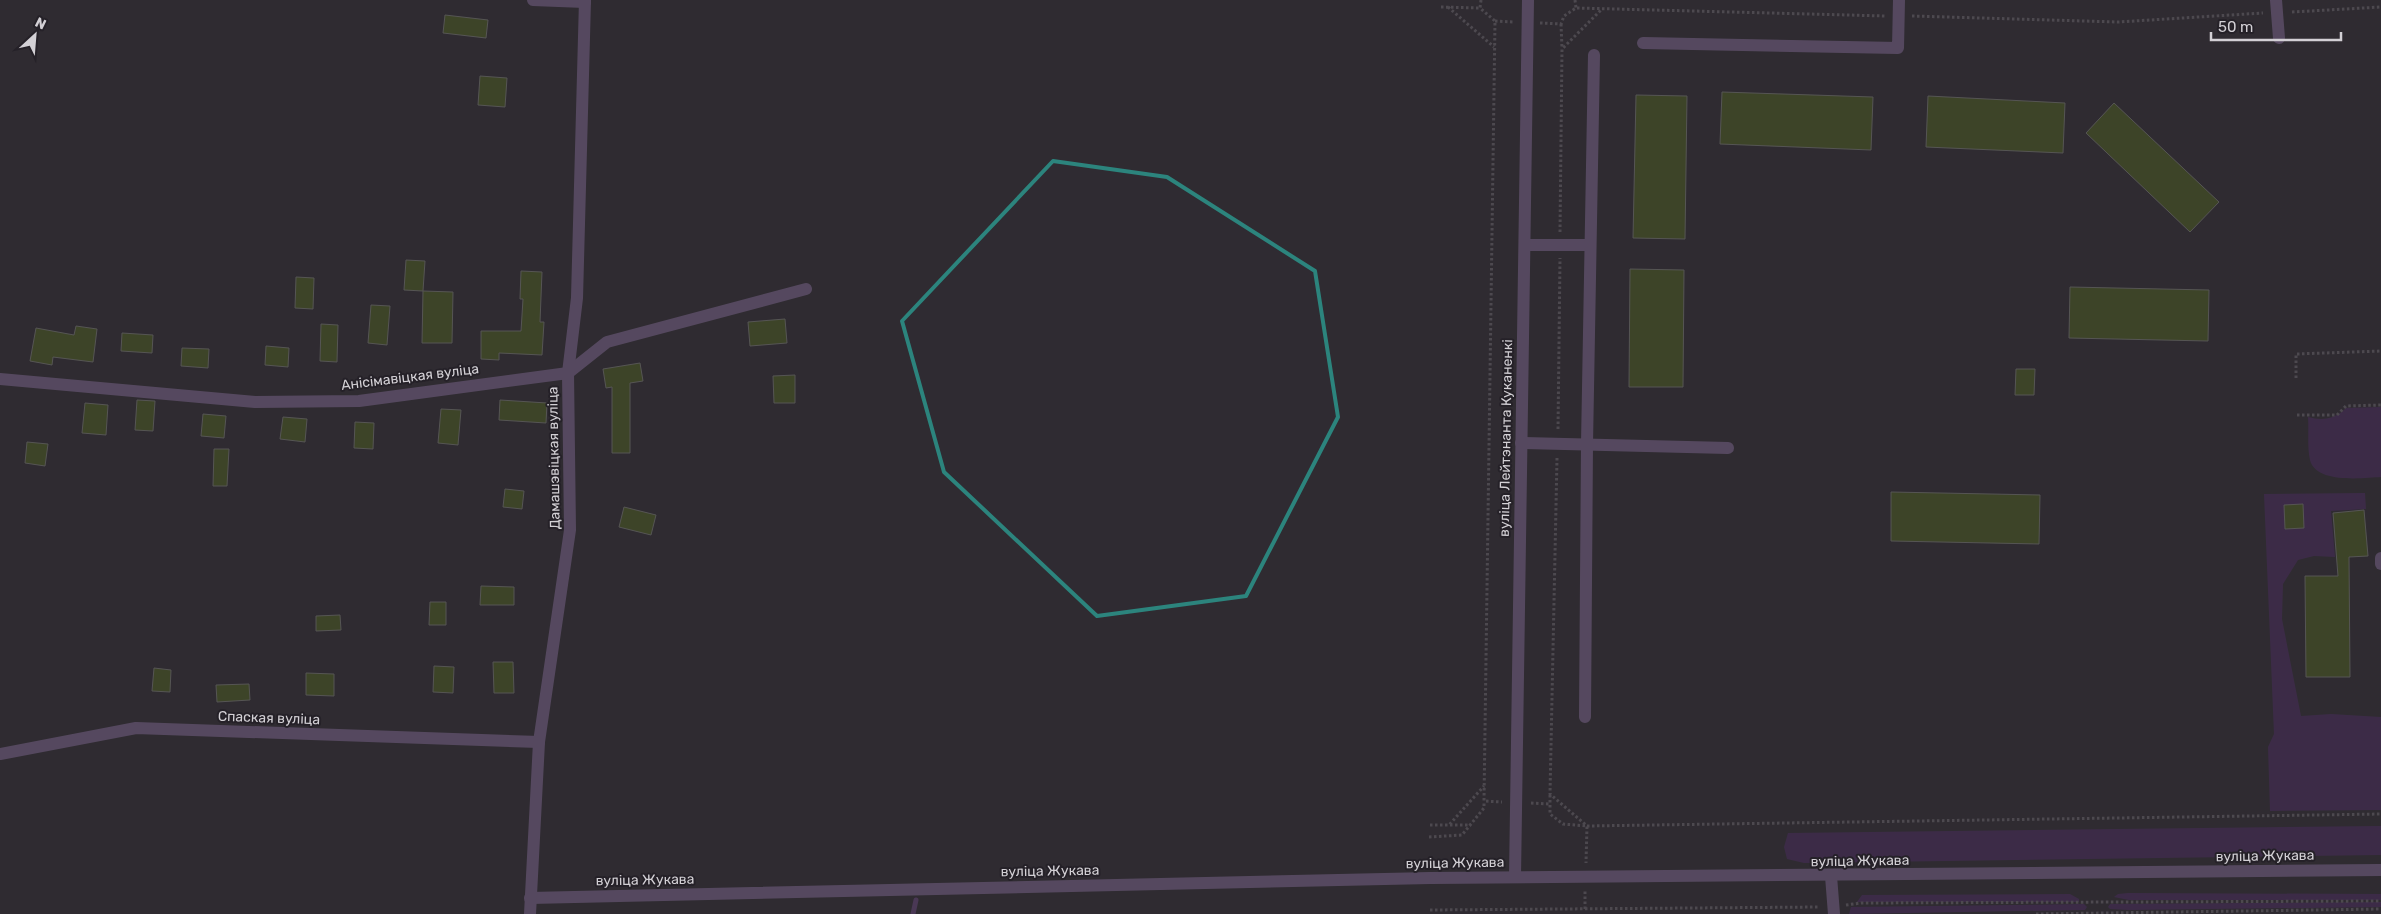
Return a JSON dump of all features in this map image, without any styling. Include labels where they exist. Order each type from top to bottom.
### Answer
[{"type":"street","points":[[533,0],[585,1]]},
{"type":"street","name":"вуліца Лейтэнанта Куканенкі","points":[[1515,877],[1528,0]]},
{"type":"street","points":[[1643,43],[1898,48],[1899,0]]},
{"type":"street","name":"Дамашэвіцкая вуліца","points":[[530,914],[539,742],[570,530],[568,372],[578,298],[585,1]]},
{"type":"street","points":[[2277,6],[2279,38]]},
{"type":"street","points":[[1585,717],[1587,444],[1594,55]]},
{"type":"street","points":[[1525,245],[1590,245]]},
{"type":"street","name":"Анісімавіцкая вуліца","points":[[0,379],[255,402],[359,401],[568,372],[607,342],[806,289]]},
{"type":"street","points":[[1520,443],[1728,448]]},
{"type":"street","points":[[2381,558],[2381,564]]},
{"type":"street","name":"Спаская вуліца","points":[[0,754],[136,728],[539,742]]},
{"type":"street","name":"вуліца Жукава","points":[[530,898],[1515,877],[1831,876],[2381,870]]},
{"type":"street","points":[[1831,876],[1834,910]]},
{"type":"path","points":[[1480,0],[1480,8]]},
{"type":"path","points":[[1575,0],[1576,8]]},
{"type":"path","points":[[1441,6],[1480,8],[1494,21],[1561,24]]},
{"type":"path","points":[[2381,7],[2277,6],[2118,22],[1576,8],[1564,16],[1561,24],[1558,444],[1550,794],[1550,814],[1562,824],[1586,826],[2381,814]]},
{"type":"path","points":[[1448,7],[1494,47]]},
{"type":"path","points":[[1562,49],[1602,9]]},
{"type":"path","points":[[1429,836],[1462,835],[1484,808],[1494,21]]},
{"type":"path","points":[[2296,378],[2296,354],[2381,351]]},
{"type":"path","points":[[2297,415],[2337,415],[2346,406],[2381,405]]},
{"type":"path","points":[[1449,825],[1485,786]]},
{"type":"path","points":[[1550,794],[1586,826],[1585,909]]},
{"type":"path","points":[[1484,801],[1550,804]]},
{"type":"path","points":[[1430,826],[1471,825]]},
{"type":"path","points":[[1430,910],[1834,910],[1861,904],[2381,901]]},
{"type":"path","points":[[2036,914],[2381,908]]},
{"type":"highlighted area","points":[[1053,161],[1167,177],[1315,271],[1338,417],[1246,596],[1097,616],[944,472],[902,321]]},
{"type":"shaded area","points":[[2381,407],[2381,477],[2341,478],[2321,473],[2314,468],[2309,455],[2308,417],[2324,419],[2338,415],[2346,408]]},
{"type":"shaded area","points":[[2365,493],[2366,509],[2331,511],[2335,557],[2314,556],[2298,560],[2283,584],[2282,619],[2301,716],[2331,714],[2381,717],[2381,810],[2270,811],[2268,747],[2274,734],[2264,494]]},
{"type":"shaded area","points":[[2381,826],[2381,855],[1804,863],[1787,859],[1784,847],[1788,833]]},
{"type":"shaded area","points":[[2070,894],[2079,899],[2079,902],[1857,902],[1862,895]]},
{"type":"shaded area","points":[[2118,894],[2381,894],[2381,900],[2129,900],[2114,897]]},
{"type":"shaded area","points":[[2381,902],[2381,907],[2129,910],[2110,909],[2108,907],[2110,904]]},
{"type":"shaded area","points":[[2084,904],[2087,907],[2085,910],[1849,914],[1851,907]]},
{"type":"building","points":[[445,15],[488,20],[486,38],[443,33]]},
{"type":"building","points":[[480,76],[507,78],[505,107],[478,105]]},
{"type":"building","points":[[1722,92],[1873,97],[1871,150],[1720,144]]},
{"type":"building","points":[[1636,95],[1687,96],[1685,239],[1633,238]]},
{"type":"building","points":[[1928,96],[2065,103],[2063,153],[1926,147]]},
{"type":"building","points":[[2114,103],[2219,202],[2190,232],[2086,133]]},
{"type":"building","points":[[406,260],[425,261],[423,291],[404,290]]},
{"type":"building","points":[[1630,269],[1684,270],[1683,387],[1629,387]]},
{"type":"building","points":[[521,271],[542,272],[540,322],[544,322],[542,355],[499,353],[499,360],[481,359],[481,331],[521,331],[523,299],[520,299]]},
{"type":"building","points":[[296,277],[314,278],[313,309],[295,308]]},
{"type":"building","points":[[2070,287],[2209,290],[2208,341],[2069,338]]},
{"type":"building","points":[[423,291],[453,292],[452,343],[422,343]]},
{"type":"building","points":[[371,305],[390,306],[387,345],[368,343]]},
{"type":"building","points":[[785,319],[787,343],[750,346],[748,322]]},
{"type":"building","points":[[321,324],[338,325],[337,362],[320,361]]},
{"type":"building","points":[[76,326],[97,329],[93,362],[53,357],[52,365],[30,361],[36,328],[74,335]]},
{"type":"building","points":[[122,333],[153,335],[152,353],[121,351]]},
{"type":"building","points":[[266,346],[289,348],[288,367],[265,365]]},
{"type":"building","points":[[182,348],[209,349],[208,368],[181,366]]},
{"type":"building","points":[[640,363],[643,381],[630,383],[630,453],[612,453],[612,387],[606,388],[603,369]]},
{"type":"building","points":[[2016,369],[2035,369],[2034,395],[2015,395]]},
{"type":"building","points":[[795,375],[795,403],[774,403],[773,376]]},
{"type":"building","points":[[137,400],[155,401],[153,431],[135,430]]},
{"type":"building","points":[[500,400],[547,403],[546,423],[499,420]]},
{"type":"building","points":[[85,403],[108,405],[106,435],[82,433]]},
{"type":"building","points":[[441,409],[461,410],[458,445],[438,443]]},
{"type":"building","points":[[203,414],[226,416],[224,438],[201,436]]},
{"type":"building","points":[[283,417],[307,419],[305,442],[280,439]]},
{"type":"building","points":[[355,422],[374,423],[373,449],[354,448]]},
{"type":"building","points":[[27,442],[48,444],[45,466],[25,463]]},
{"type":"building","points":[[214,449],[229,449],[227,486],[213,486]]},
{"type":"building","points":[[505,489],[524,491],[522,509],[503,507]]},
{"type":"building","points":[[1891,492],[2040,495],[2039,544],[1891,541]]},
{"type":"building","points":[[2303,504],[2304,528],[2285,529],[2284,505]]},
{"type":"building","points":[[624,507],[656,515],[651,535],[619,527]]},
{"type":"building","points":[[2364,510],[2368,556],[2349,557],[2350,677],[2306,677],[2305,576],[2338,576],[2333,513]]},
{"type":"building","points":[[481,586],[514,587],[514,605],[480,605]]},
{"type":"building","points":[[430,602],[446,602],[446,625],[429,625]]},
{"type":"building","points":[[340,615],[341,630],[316,631],[316,616]]},
{"type":"building","points":[[493,662],[513,662],[514,693],[494,693]]},
{"type":"building","points":[[434,666],[454,667],[453,693],[433,692]]},
{"type":"building","points":[[154,668],[171,670],[170,692],[152,691]]},
{"type":"building","points":[[306,673],[334,674],[334,696],[306,695]]},
{"type":"building","points":[[249,684],[250,700],[217,702],[216,685]]},
{"type":"waterway","points":[[913,914],[916,900]]}]
